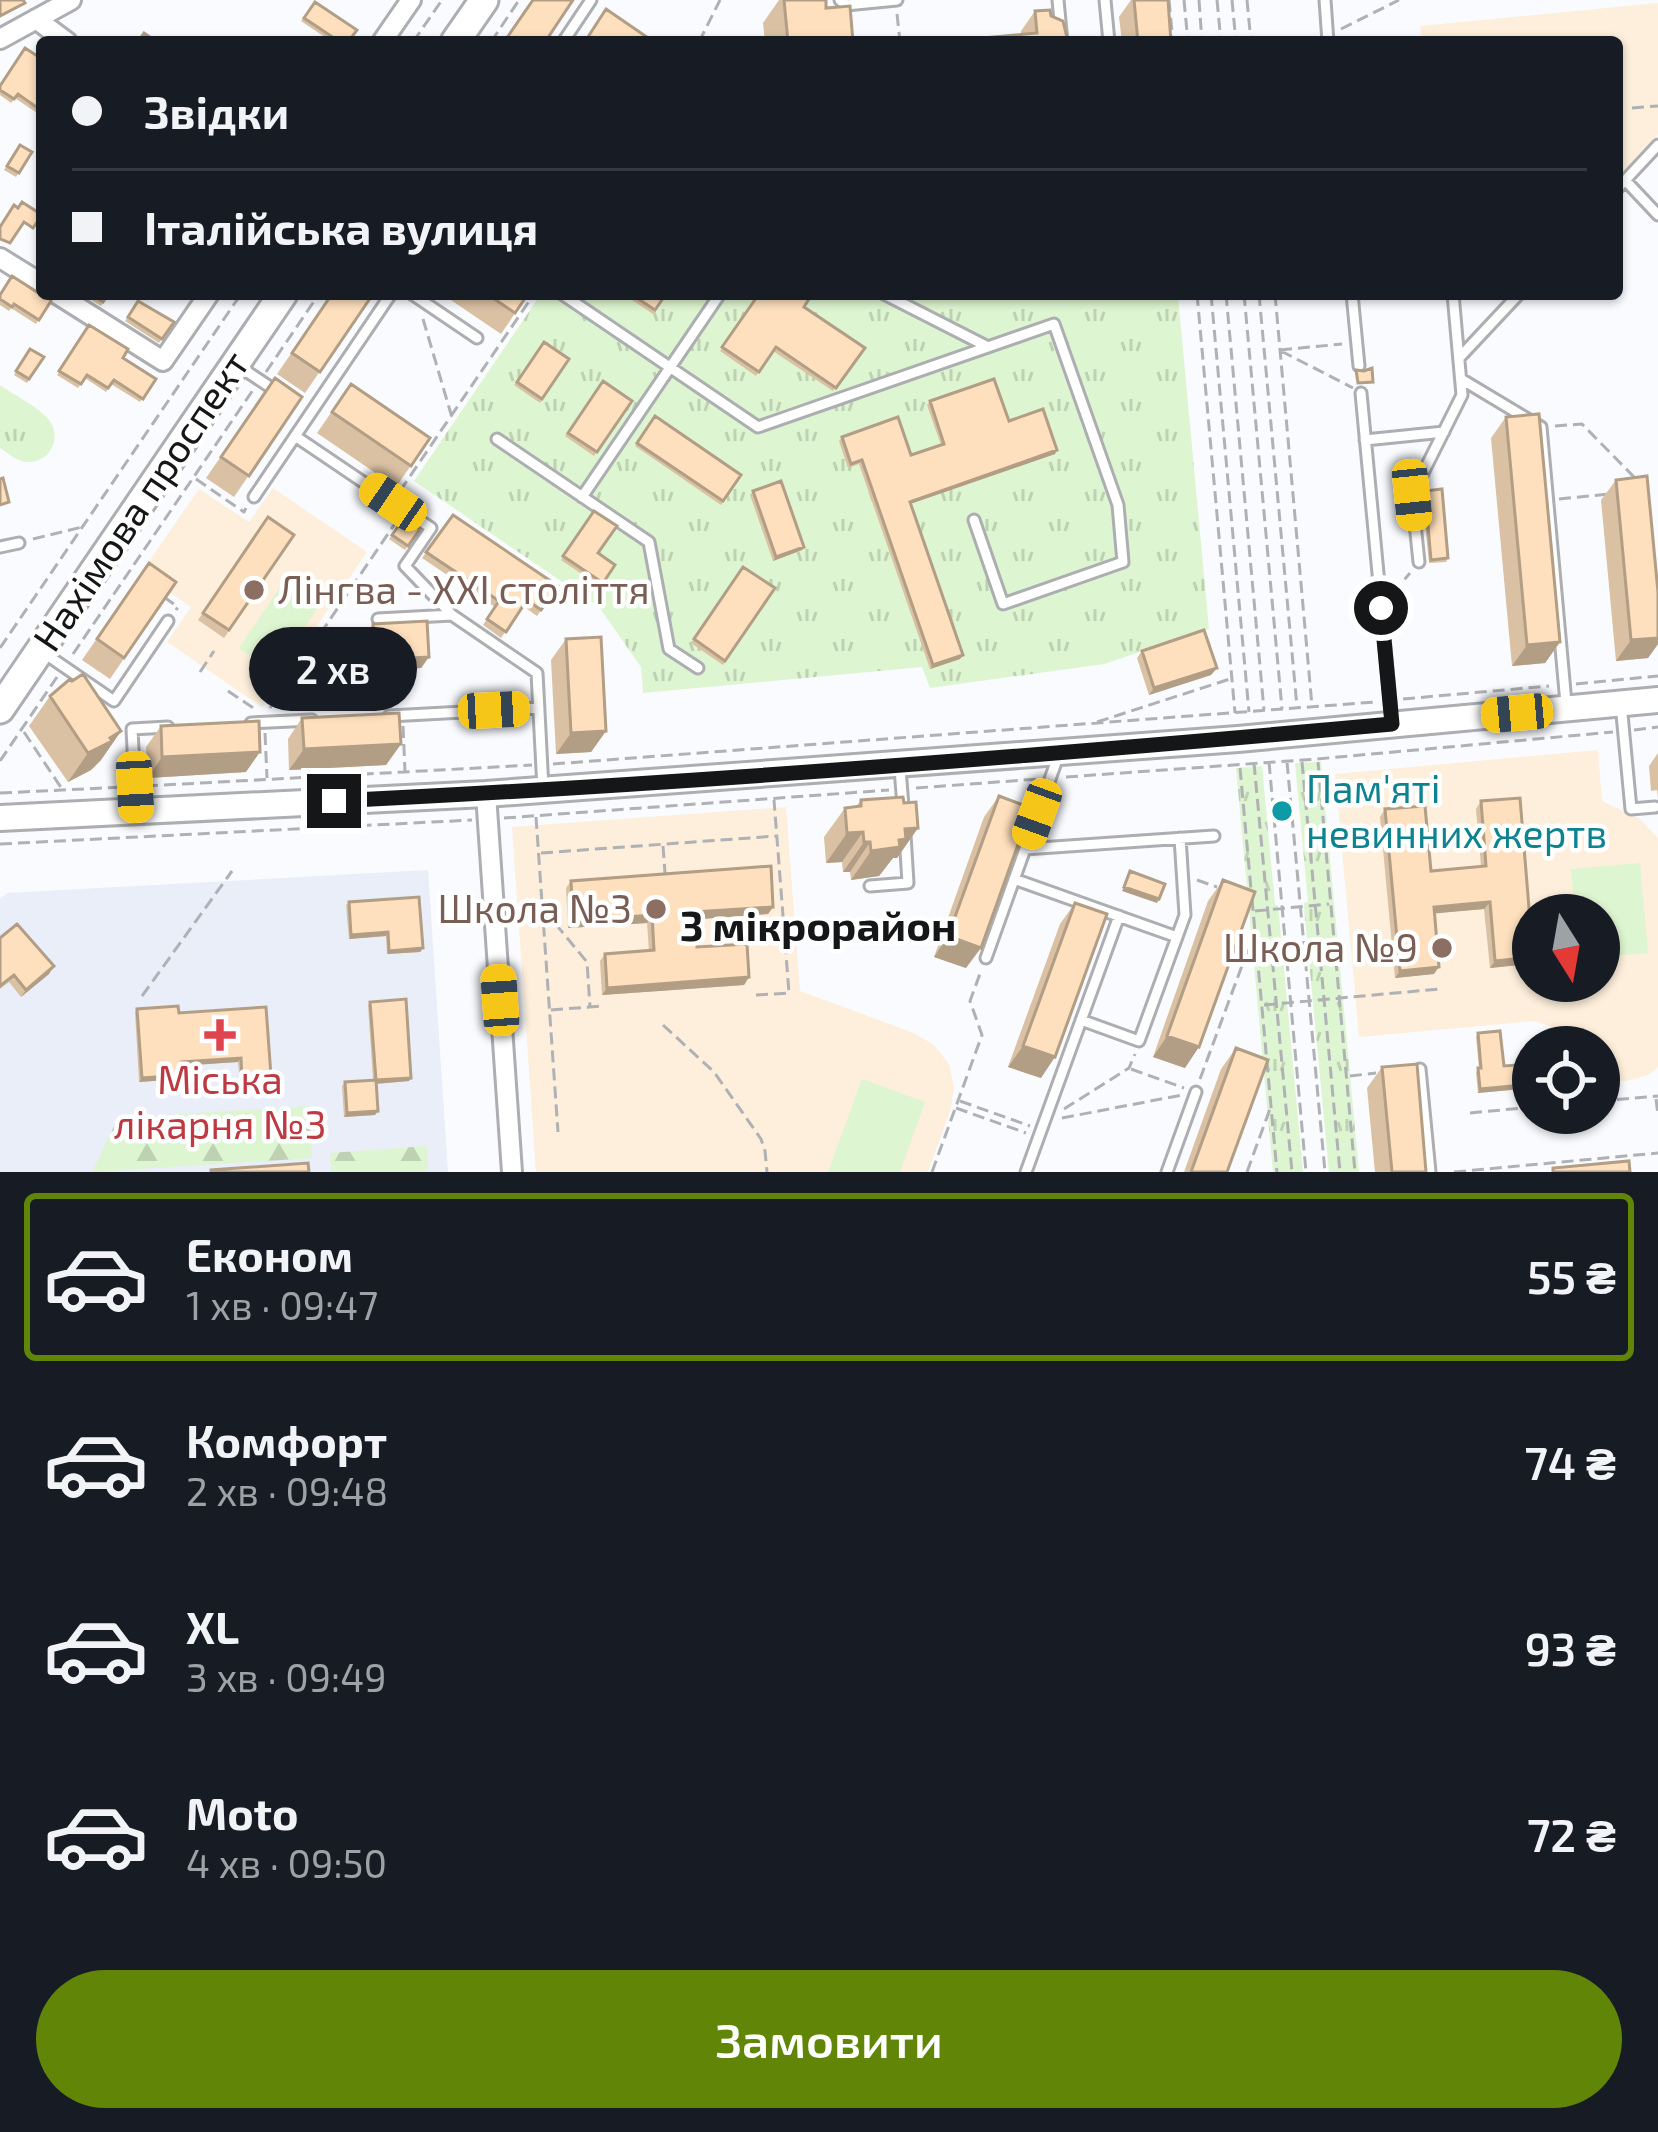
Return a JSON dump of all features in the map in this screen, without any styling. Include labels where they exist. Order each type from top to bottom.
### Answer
[{"type":"main road","points":[[459,36],[484,0]]},
{"type":"main road","name":"Нахімова проспект","points":[[0,709],[279,300]]},
{"type":"street","points":[[0,39],[71,0]]},
{"type":"street","points":[[386,36],[411,0]]},
{"type":"street","points":[[36,19],[59,36]]},
{"type":"street","points":[[0,258],[36,280]]},
{"type":"street","points":[[66,300],[163,361],[205,300]]},
{"type":"street","points":[[0,818],[136,799],[486,794],[543,777],[901,776],[1391,712],[1566,697],[1622,704],[1658,700]]},
{"type":"street","points":[[486,794],[512,1172]]},
{"type":"lane","points":[[568,0],[584,10]]},
{"type":"lane","points":[[566,36],[591,0]]},
{"type":"lane","points":[[840,0],[846,5],[896,0]]},
{"type":"lane","points":[[1058,0],[1061,36]]},
{"type":"lane","points":[[1105,0],[1108,36]]},
{"type":"lane","points":[[1324,0],[1328,36]]},
{"type":"lane","points":[[1623,182],[1658,145]]},
{"type":"lane","points":[[1623,186],[1658,215]]},
{"type":"lane","points":[[254,497],[388,300]]},
{"type":"lane","points":[[420,300],[478,338]]},
{"type":"lane","points":[[571,300],[758,427],[1054,324],[1118,505],[1123,562],[1003,604],[974,520]]},
{"type":"lane","points":[[582,497],[716,300]]},
{"type":"lane","points":[[896,300],[988,347]]},
{"type":"lane","points":[[1352,300],[1355,369]]},
{"type":"lane","points":[[1419,562],[1412,495],[1462,395],[1454,300]]},
{"type":"lane","points":[[1459,358],[1513,300]]},
{"type":"lane","points":[[236,364],[310,415]]},
{"type":"lane","points":[[1461,379],[1541,427],[1566,697]]},
{"type":"lane","points":[[1357,390],[1366,440],[1391,712]]},
{"type":"lane","points":[[1366,440],[1444,433]]},
{"type":"lane","points":[[296,436],[431,528],[405,566],[452,615],[537,673],[543,777]]},
{"type":"lane","points":[[497,439],[649,542],[670,649],[698,668]]},
{"type":"lane","points":[[0,548],[20,543]]},
{"type":"lane","points":[[378,619],[452,615]]},
{"type":"lane","points":[[40,651],[113,701],[168,621]]},
{"type":"lane","points":[[1622,704],[1631,809],[1655,807]]},
{"type":"lane","points":[[379,716],[539,708]]},
{"type":"lane","points":[[242,723],[333,718]]},
{"type":"lane","points":[[136,799],[132,729],[176,727]]},
{"type":"lane","points":[[986,958],[1060,752]]},
{"type":"lane","points":[[869,886],[908,883],[901,776]]},
{"type":"lane","points":[[1024,849],[1214,836]]},
{"type":"lane","points":[[1082,1020],[1139,1041],[1185,915],[1180,838]]},
{"type":"lane","points":[[1014,878],[1178,937]]},
{"type":"lane","points":[[1026,1172],[1119,916]]},
{"type":"lane","points":[[1420,1070],[1430,1172]]},
{"type":"lane","points":[[1167,1172],[1196,1092]]},
{"type":"path","points":[[417,36],[442,0]]},
{"type":"path","points":[[495,36],[519,0]]},
{"type":"path","points":[[702,36],[720,0]]},
{"type":"path","points":[[896,0],[899,36]]},
{"type":"path","points":[[1169,0],[1172,36]]},
{"type":"path","points":[[1184,0],[1187,36]]},
{"type":"path","points":[[1198,0],[1201,36]]},
{"type":"path","points":[[1217,0],[1220,36]]},
{"type":"path","points":[[1232,0],[1235,36]]},
{"type":"path","points":[[1247,0],[1250,36]]},
{"type":"path","points":[[1333,36],[1399,0]]},
{"type":"path","points":[[1632,108],[1658,106]]},
{"type":"path","points":[[0,648],[237,300]]},
{"type":"path","points":[[0,761],[315,300]]},
{"type":"path","points":[[415,300],[451,416]]},
{"type":"path","points":[[393,502],[530,300]]},
{"type":"path","points":[[1197,300],[1235,715]]},
{"type":"path","points":[[1212,300],[1250,713]]},
{"type":"path","points":[[1227,300],[1264,712]]},
{"type":"path","points":[[1245,300],[1282,710]]},
{"type":"path","points":[[1260,300],[1298,709]]},
{"type":"path","points":[[1275,300],[1312,708]]},
{"type":"path","points":[[1280,350],[1356,343]]},
{"type":"path","points":[[1280,350],[1357,390]]},
{"type":"path","points":[[1355,369],[1357,390]]},
{"type":"path","points":[[1541,427],[1582,424],[1648,490]]},
{"type":"path","points":[[194,477],[244,512]]},
{"type":"path","points":[[1548,500],[1608,494]]},
{"type":"path","points":[[228,691],[264,716],[405,510]]},
{"type":"path","points":[[20,543],[82,527]]},
{"type":"path","points":[[1381,608],[1419,562]]},
{"type":"path","points":[[161,595],[178,607]]},
{"type":"path","points":[[200,672],[214,651]]},
{"type":"path","points":[[0,793],[63,790],[136,799],[268,780],[405,772],[543,777],[1087,725],[1312,708],[1391,712],[1566,697],[1658,676]]},
{"type":"path","points":[[1087,725],[1232,678]]},
{"type":"path","points":[[402,715],[405,772]]},
{"type":"path","points":[[265,722],[268,780]]},
{"type":"path","points":[[502,818],[774,798],[901,776],[1050,778],[1658,728]]},
{"type":"path","points":[[22,729],[63,790]]},
{"type":"path","points":[[1317,759],[1355,1172]]},
{"type":"path","points":[[1302,760],[1340,1172]]},
{"type":"path","points":[[1287,761],[1325,1172]]},
{"type":"path","points":[[1269,762],[1306,1172]]},
{"type":"path","points":[[1254,763],[1292,1172]]},
{"type":"path","points":[[1240,764],[1277,1172]]},
{"type":"path","points":[[756,995],[789,993],[774,798]]},
{"type":"path","points":[[536,816],[558,1132]]},
{"type":"path","points":[[0,844],[473,820]]},
{"type":"path","points":[[539,853],[777,836]]},
{"type":"path","points":[[663,844],[666,880]]},
{"type":"path","points":[[142,996],[232,871]]},
{"type":"path","points":[[1182,875],[1217,887]]},
{"type":"path","points":[[1253,911],[1331,904]]},
{"type":"path","points":[[543,909],[587,962],[590,1007]]},
{"type":"path","points":[[1196,1092],[1255,930]]},
{"type":"path","points":[[932,1172],[982,1035],[970,1001],[986,958]]},
{"type":"path","points":[[1262,1005],[1438,989]]},
{"type":"path","points":[[550,1010],[603,1006]]},
{"type":"path","points":[[663,1025],[714,1072],[760,1139],[767,1172]]},
{"type":"path","points":[[1042,1130],[1130,1068],[1139,1041]]},
{"type":"path","points":[[1130,1068],[1196,1092]]},
{"type":"path","points":[[1347,1076],[1383,1073]]},
{"type":"path","points":[[956,1108],[1042,1130],[1196,1092]]},
{"type":"path","points":[[1620,1099],[1658,1096],[1658,1115]]},
{"type":"path","points":[[958,1100],[1042,1130]]},
{"type":"path","points":[[1247,1172],[1271,1105]]},
{"type":"path","points":[[1470,1113],[1512,1109]]},
{"type":"path","points":[[1454,1172],[1658,1153]]},
{"type":"path","points":[[1585,1160],[1586,1172]]},
{"type":"shaded area","points":[[1658,3],[1658,135],[1623,173],[1623,36],[1421,36],[1420,26]]},
{"type":"shaded area","name":"Лінгва - XXI століття","points":[[273,488],[367,552],[262,707],[167,642],[191,607],[141,573],[199,489],[249,522]]},
{"type":"shaded area","name":"Школа №9","points":[[1598,750],[1602,801],[1640,819],[1658,838],[1658,1067],[1648,1075],[1620,1081],[1620,1026],[1549,1026],[1535,1021],[1359,1037],[1335,774]]},
{"type":"shaded area","name":"Школа №3","points":[[786,807],[800,991],[914,1033],[934,1045],[949,1064],[954,1087],[951,1108],[928,1172],[536,1172],[512,827]]},
{"type":"shaded area","name":"Міська лікарня №3","points":[[428,870],[448,1172],[0,1172],[0,899],[7,893]]},
{"type":"green space","points":[[537,300],[1178,300],[1209,629],[1104,664],[930,688],[922,667],[643,693],[641,667],[599,607],[414,481]]},
{"type":"green space","points":[[0,385],[39,410],[53,427],[54,442],[41,459],[22,461],[0,448]]},
{"type":"green space","points":[[284,581],[320,605],[274,672],[239,648]]},
{"type":"green space","points":[[1321,762],[1359,1172],[1329,1172],[1304,907],[1308,902],[1295,763]]},
{"type":"green space","points":[[1262,766],[1303,1172],[1273,1172],[1236,768]]},
{"type":"green space","points":[[1640,863],[1648,953],[1620,955],[1620,894],[1573,894],[1571,869]]},
{"type":"green space","points":[[862,1079],[925,1102],[900,1172],[828,1172]]},
{"type":"green space","points":[[309,1106],[312,1158],[92,1172],[118,1118]]},
{"type":"green space","points":[[427,1146],[428,1172],[331,1172],[330,1153]]},
{"type":"building","points":[[0,0],[23,0],[25,3],[0,16]]},
{"type":"building","points":[[533,0],[573,0],[549,36],[508,36]]},
{"type":"building","points":[[784,0],[826,0],[826,8],[850,6],[852,36],[787,36]]},
{"type":"building","points":[[1134,0],[1168,0],[1171,36],[1137,36]]},
{"type":"building","points":[[315,2],[357,30],[352,36],[331,36],[304,18]]},
{"type":"building","points":[[606,9],[645,36],[589,36]]},
{"type":"building","points":[[1050,10],[1051,16],[1063,21],[1067,36],[1004,36],[1037,33],[1035,11]]},
{"type":"building","points":[[25,48],[36,55],[36,107],[18,94],[14,99],[0,86]]},
{"type":"building","points":[[20,145],[32,152],[19,173],[7,166]]},
{"type":"building","points":[[22,202],[36,211],[36,224],[33,228],[24,222],[10,243],[0,239],[0,227],[14,205],[18,208]]},
{"type":"building","points":[[12,276],[36,291],[36,300],[51,301],[39,320],[12,307],[0,295]]},
{"type":"building","points":[[328,300],[369,300],[320,372],[292,353]]},
{"type":"building","points":[[496,300],[524,300],[515,313]]},
{"type":"building","points":[[640,300],[662,300],[655,310]]},
{"type":"building","points":[[755,300],[808,300],[804,307],[865,348],[836,388],[776,347],[759,372],[722,347]]},
{"type":"building","points":[[138,301],[174,322],[162,339],[128,317]]},
{"type":"building","points":[[89,325],[128,349],[123,358],[156,379],[143,399],[114,380],[108,388],[87,375],[81,384],[59,371]]},
{"type":"building","points":[[544,342],[569,359],[542,399],[517,382]]},
{"type":"building","points":[[30,349],[44,357],[29,379],[16,371]]},
{"type":"building","points":[[1372,368],[1373,382],[1358,383],[1356,370]]},
{"type":"building","points":[[275,378],[302,397],[249,476],[221,457]]},
{"type":"building","points":[[994,379],[1009,421],[1043,409],[1057,450],[910,502],[963,655],[933,665],[862,460],[851,464],[842,437],[898,417],[911,455],[944,444],[930,401]]},
{"type":"building","points":[[603,381],[632,401],[597,452],[568,433]]},
{"type":"building","points":[[351,384],[430,438],[411,466],[332,412]]},
{"type":"building","points":[[1539,414],[1560,642],[1527,645],[1506,417]]},
{"type":"building","points":[[655,416],[741,475],[723,501],[637,443]]},
{"type":"building","points":[[1647,476],[1658,638],[1631,640],[1616,480]]},
{"type":"building","points":[[0,479],[9,502],[0,505]]},
{"type":"building","points":[[781,481],[804,547],[776,557],[753,491]]},
{"type":"building","points":[[1442,489],[1448,558],[1431,560],[1425,491]]},
{"type":"building","points":[[594,511],[617,526],[598,553],[615,565],[603,583],[563,556]]},
{"type":"building","points":[[453,515],[558,586],[541,610],[527,600],[506,632],[487,619],[499,601],[426,552]]},
{"type":"building","points":[[268,517],[294,535],[229,630],[203,613]]},
{"type":"building","points":[[404,518],[420,529],[408,546],[392,535]]},
{"type":"building","points":[[149,563],[176,582],[124,658],[97,639]]},
{"type":"building","points":[[743,567],[775,588],[725,661],[694,639]]},
{"type":"building","points":[[427,621],[429,657],[375,660],[373,624]]},
{"type":"building","points":[[1204,630],[1217,668],[1154,688],[1142,651]]},
{"type":"building","points":[[601,637],[606,731],[571,733],[566,639]]},
{"type":"building","points":[[83,674],[121,731],[88,753],[50,696]]},
{"type":"building","points":[[399,713],[401,744],[304,749],[302,718]]},
{"type":"building","points":[[259,721],[260,752],[162,757],[161,726]]},
{"type":"building","points":[[999,796],[1031,808],[981,948],[948,936]]},
{"type":"building","points":[[903,797],[904,803],[916,802],[918,828],[905,829],[906,839],[899,840],[900,847],[871,851],[863,832],[847,833],[845,808],[861,806],[861,800]]},
{"type":"building","points":[[1520,798],[1528,894],[1512,894],[1512,959],[1495,961],[1490,902],[1434,907],[1439,967],[1400,971],[1385,809],[1425,806],[1431,871],[1486,866],[1481,801]]},
{"type":"building","points":[[771,866],[773,907],[695,912],[697,947],[747,944],[749,977],[607,988],[605,954],[654,950],[652,915],[573,921],[571,881]]},
{"type":"building","points":[[1130,871],[1165,884],[1159,899],[1124,887]]},
{"type":"building","points":[[1223,880],[1255,892],[1199,1047],[1167,1036]]},
{"type":"building","points":[[419,897],[423,948],[389,951],[388,932],[351,935],[349,902]]},
{"type":"building","points":[[1075,903],[1107,914],[1055,1057],[1023,1046]]},
{"type":"building","points":[[17,924],[54,966],[26,990],[14,975],[0,986],[0,938]]},
{"type":"building","points":[[406,999],[411,1078],[376,1080],[370,1002]]},
{"type":"building","points":[[178,1006],[179,1013],[266,1007],[271,1076],[242,1078],[241,1058],[182,1062],[183,1075],[142,1078],[137,1009]]},
{"type":"building","points":[[1500,1031],[1504,1066],[1512,1065],[1512,1086],[1480,1089],[1478,1033]]},
{"type":"building","points":[[1236,1048],[1268,1060],[1227,1172],[1191,1172]]},
{"type":"building","points":[[1417,1064],[1426,1172],[1392,1172],[1382,1067]]},
{"type":"building","points":[[376,1080],[378,1111],[347,1113],[345,1082]]},
{"type":"building","points":[[1629,1161],[1630,1172],[1553,1172],[1553,1168]]},
{"type":"building","points":[[308,1163],[309,1172],[211,1172],[211,1170]]},
{"type":"place","name":"Лінгва - XXI століття","points":[[254,590]]},
{"type":"place","name":"Пам'яті невинних жертв","points":[[1282,811]]},
{"type":"place","name":"Школа №3","points":[[656,909]]},
{"type":"place","name":"Школа №9","points":[[1442,948]]},
{"type":"place","name":"Міська лікарня №3","points":[[220,1035]]},
{"type":"district","name":"3 мікрорайон","points":[[818,926]]},
{"type":"route","points":[[334,801],[486,794],[1392,724],[1381,608]]}]
